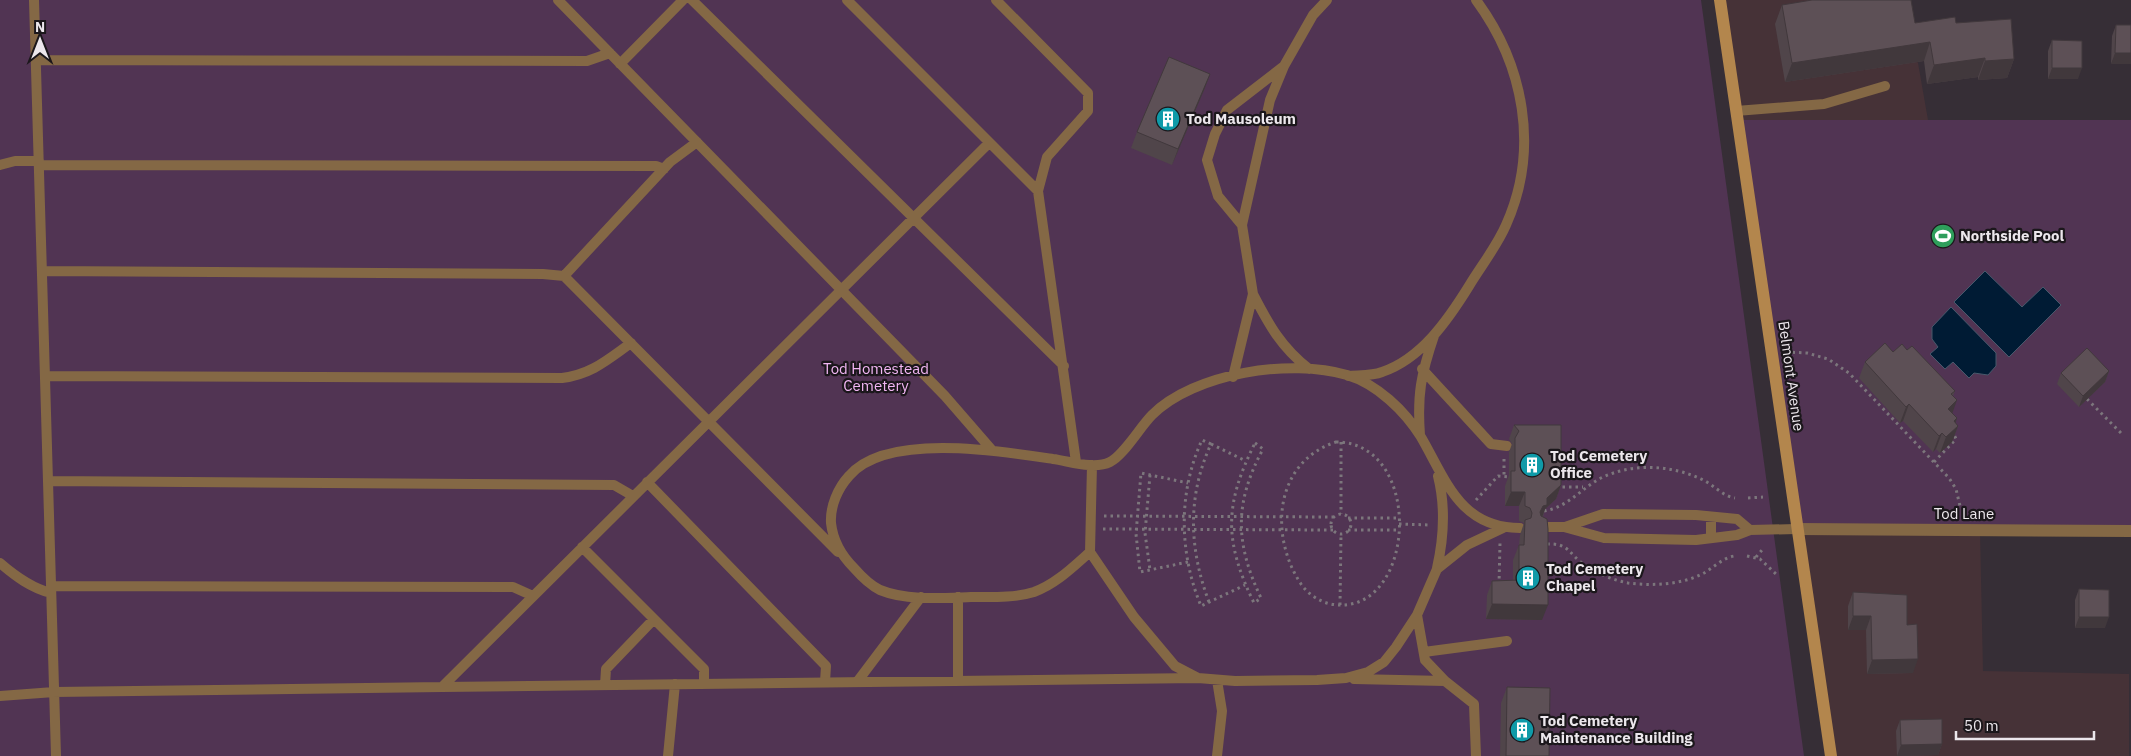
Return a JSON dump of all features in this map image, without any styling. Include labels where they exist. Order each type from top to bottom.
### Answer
[{"type":"main road","name":"Belmont Avenue","points":[[1720,0],[1796,529],[1831,756]]},
{"type":"street","name":"Tod Lane","points":[[1796,529],[2131,531]]},
{"type":"lane","points":[[34,0],[56,756]]},
{"type":"lane","points":[[558,0],[945,396],[991,449]]},
{"type":"lane","points":[[620,64],[683,0]]},
{"type":"lane","points":[[692,0],[1064,366]]},
{"type":"lane","points":[[847,0],[1038,191]]},
{"type":"lane","points":[[996,0],[1088,94],[1088,111],[1047,157],[1038,191],[1076,462]]},
{"type":"lane","points":[[1309,369],[1289,354],[1273,332],[1253,294],[1242,225],[1270,100],[1284,66],[1313,16],[1327,0]]},
{"type":"lane","points":[[844,558],[835,543],[831,522],[833,505],[842,484],[857,466],[879,454],[896,451],[991,449],[1092,465],[1110,462],[1153,414],[1180,394],[1208,383],[1278,368],[1309,369],[1348,376],[1381,373],[1405,360],[1434,336],[1463,296],[1506,226],[1516,197],[1522,165],[1525,135],[1523,104],[1516,76],[1507,50],[1492,21],[1476,0]]},
{"type":"lane","points":[[36,60],[586,61],[610,53]]},
{"type":"lane","points":[[1242,225],[1218,196],[1207,160],[1215,134],[1228,110],[1284,66]]},
{"type":"lane","points":[[1736,111],[1824,104],[1885,86]]},
{"type":"lane","points":[[564,276],[664,169],[697,142]]},
{"type":"lane","points":[[442,687],[990,143]]},
{"type":"lane","points":[[0,164],[16,161],[39,163],[656,166],[664,169]]},
{"type":"lane","points":[[42,271],[533,274],[564,276],[844,558],[878,589],[895,594],[922,597],[998,596],[1033,592],[1058,580],[1090,552]]},
{"type":"lane","points":[[1233,377],[1253,294]]},
{"type":"lane","points":[[1420,436],[1418,400],[1422,369],[1434,336]]},
{"type":"lane","points":[[45,376],[562,378],[581,375],[595,368],[631,343]]},
{"type":"lane","points":[[1422,369],[1491,444],[1506,450]]},
{"type":"lane","points":[[1348,376],[1376,390],[1401,411],[1420,436],[1436,468],[1467,509],[1503,528]]},
{"type":"lane","points":[[1092,465],[1090,552],[1134,617],[1175,666],[1198,678]]},
{"type":"lane","points":[[1346,678],[1368,672],[1384,662],[1417,615],[1437,569],[1444,525],[1442,490],[1436,468]]},
{"type":"lane","points":[[48,481],[614,485],[633,496]]},
{"type":"lane","points":[[647,482],[826,666],[826,682]]},
{"type":"lane","points":[[1564,527],[1603,514],[1737,519],[1750,530]]},
{"type":"lane","points":[[1711,517],[1711,538]]},
{"type":"lane","points":[[1541,527],[1564,527],[1604,538],[1696,540],[1737,535],[1750,530],[1796,529]]},
{"type":"lane","points":[[1437,569],[1467,545],[1503,528],[1520,528]]},
{"type":"lane","points":[[582,547],[704,669],[704,684]]},
{"type":"lane","points":[[0,563],[23,581],[40,590],[513,587],[533,596]]},
{"type":"lane","points":[[857,682],[922,597]]},
{"type":"lane","points":[[958,597],[958,680]]},
{"type":"lane","points":[[1417,615],[1425,660],[1445,682],[1474,704],[1476,756]]},
{"type":"lane","points":[[605,685],[606,669],[654,619]]},
{"type":"lane","points":[[1424,652],[1507,641]]},
{"type":"lane","points":[[0,696],[54,692],[958,680],[1346,678],[1445,682]]},
{"type":"lane","points":[[1217,680],[1222,710],[1217,756]]},
{"type":"lane","points":[[668,756],[675,684]]},
{"type":"path","points":[[1771,352],[1807,353],[1828,359],[1849,373],[1934,462],[1956,489],[1960,506]]},
{"type":"path","points":[[2086,399],[2120,433]]},
{"type":"path","points":[[1934,462],[1956,440],[1951,430]]},
{"type":"path","points":[[1245,585],[1201,606],[1189,570],[1184,516],[1188,483],[1202,440],[1246,461]]},
{"type":"path","points":[[1341,442],[1341,514]]},
{"type":"path","points":[[1341,442],[1355,444],[1369,451],[1382,464],[1391,479],[1399,518],[1395,559],[1382,582],[1362,600],[1346,606],[1332,605],[1319,600],[1305,590],[1294,573],[1286,554],[1282,530],[1286,491],[1295,472],[1306,458],[1322,446],[1341,442]]},
{"type":"path","points":[[1209,602],[1198,568],[1192,516],[1199,477],[1211,444]]},
{"type":"path","points":[[1254,444],[1263,449],[1248,478],[1241,516],[1247,568],[1261,598],[1254,603],[1239,570],[1231,529],[1233,498],[1240,475],[1254,444]]},
{"type":"path","points":[[1504,477],[1506,450]]},
{"type":"path","points":[[1541,512],[1564,505],[1584,487],[1621,471],[1651,467],[1665,468],[1702,479],[1735,498]]},
{"type":"path","points":[[1188,483],[1141,473],[1136,516],[1140,572],[1188,562]]},
{"type":"path","points":[[1150,475],[1145,529],[1150,570]]},
{"type":"path","points":[[1190,475],[1199,477]]},
{"type":"path","points":[[1240,475],[1248,478]]},
{"type":"path","points":[[1467,509],[1498,476],[1509,477]]},
{"type":"path","points":[[1556,488],[1584,487]]},
{"type":"path","points":[[1748,498],[1763,497]]},
{"type":"path","points":[[1091,516],[1334,517],[1341,514]]},
{"type":"path","points":[[1341,514],[1348,518],[1399,518]]},
{"type":"path","points":[[1333,530],[1331,523],[1334,517]]},
{"type":"path","points":[[1348,518],[1350,523],[1348,530]]},
{"type":"path","points":[[1399,524],[1444,525]]},
{"type":"path","points":[[1090,528],[1333,530],[1341,534]]},
{"type":"path","points":[[1341,534],[1348,530],[1399,530]]},
{"type":"path","points":[[1340,605],[1341,534]]},
{"type":"path","points":[[1499,586],[1500,541],[1507,541]]},
{"type":"path","points":[[1541,541],[1547,541],[1547,552]]},
{"type":"path","points":[[1547,544],[1556,544],[1568,548],[1586,566],[1613,579],[1647,584],[1687,579],[1702,574],[1734,556]]},
{"type":"path","points":[[1756,557],[1762,550]]},
{"type":"path","points":[[1747,556],[1756,557],[1767,564],[1776,574]]},
{"type":"path","points":[[1189,570],[1198,568]]},
{"type":"path","points":[[1239,570],[1247,568]]},
{"type":"shaded area","points":[[1720,0],[1907,0],[1928,120],[1737,120]]},
{"type":"shaded area","points":[[1796,529],[1980,530],[1983,671],[2129,674],[2129,756],[1831,756]]},
{"type":"green space","name":"Tod Homestead Cemetery","points":[[0,0],[1701,0],[1804,756],[0,756]]},
{"type":"green space","name":"Northside Pool","points":[[1737,120],[2131,120],[2131,531],[1796,529]]},
{"type":"water","points":[[1985,271],[2022,307],[2043,287],[2061,305],[2009,357],[1954,302]]},
{"type":"water","points":[[1951,307],[1996,353],[1996,366],[1988,375],[1974,373],[1969,378],[1953,362],[1945,369],[1930,354],[1938,347],[1932,339],[1932,327]]},
{"type":"building","points":[[1812,0],[1911,0],[1915,23],[1955,17],[1956,23],[2011,19],[2014,59],[1985,61],[1985,58],[1934,65],[1930,42],[1792,63],[1782,5]]},
{"type":"building","points":[[2116,25],[2131,25],[2131,53],[2115,53]]},
{"type":"building","points":[[2052,40],[2082,41],[2082,68],[2052,68]]},
{"type":"building","name":"Tod Mausoleum","points":[[1169,57],[1210,74],[1178,149],[1137,132]]},
{"type":"building","points":[[1885,343],[1893,352],[1902,344],[1907,350],[1912,346],[1955,391],[1951,394],[1957,400],[1948,409],[1957,418],[1954,421],[1958,426],[1946,437],[1942,433],[1939,436],[1909,404],[1906,407],[1865,362]]},
{"type":"building","points":[[2087,348],[2109,371],[2083,396],[2061,373]]},
{"type":"building","points":[[1514,425],[1561,425],[1561,485],[1547,498],[1547,505],[1543,506],[1540,512],[1541,516],[1547,519],[1548,529],[1548,605],[1492,604],[1492,581],[1519,580],[1519,545],[1524,545],[1525,520],[1531,518],[1532,513],[1530,508],[1525,506],[1525,492],[1511,492],[1511,471],[1515,471],[1515,438],[1519,431]]},
{"type":"building","points":[[2079,589],[2109,590],[2109,617],[2079,617]]},
{"type":"building","points":[[1853,592],[1907,595],[1907,625],[1917,624],[1918,659],[1872,660],[1871,616],[1853,616]]},
{"type":"building","name":"Tod Cemetery Maintenance Building","points":[[1507,687],[1550,688],[1549,756],[1506,756]]},
{"type":"building","points":[[1942,719],[1942,744],[1901,745],[1900,720]]},
{"type":"place","name":"Tod Mausoleum","points":[[1168,119]]},
{"type":"place","name":"Northside Pool","points":[[1943,236]]},
{"type":"place","name":"Tod Cemetery Office","points":[[1532,465]]},
{"type":"place","name":"Tod Cemetery Chapel","points":[[1528,578]]},
{"type":"place","name":"Tod Cemetery Maintenance Building","points":[[1522,730]]}]
